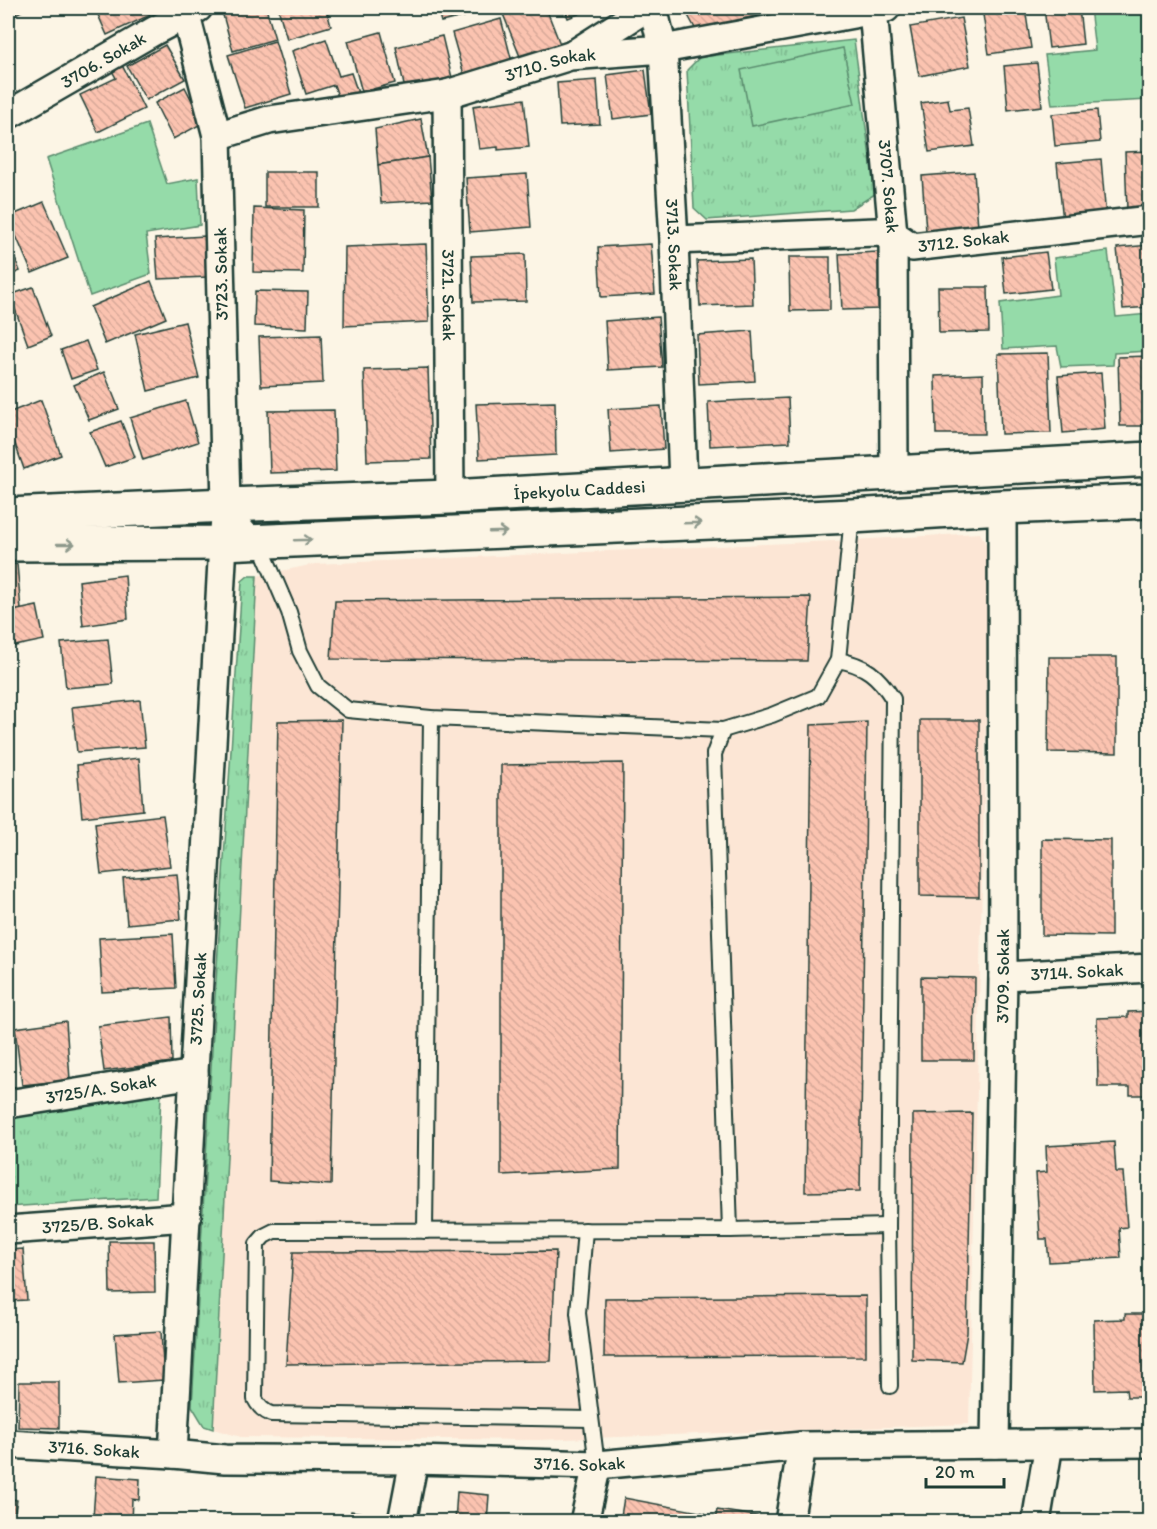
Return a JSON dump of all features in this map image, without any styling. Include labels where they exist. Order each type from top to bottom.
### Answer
[{"type":"street","points":[[570,56],[646,8]]},
{"type":"street","name":"3713. Sokak","points":[[653,8],[663,49],[674,240],[683,483]]},
{"type":"street","name":"3710. Sokak","points":[[217,136],[269,120],[447,94],[570,56],[663,49],[879,9]]},
{"type":"street","name":"3707. Sokak","points":[[879,9],[893,234],[894,472]]},
{"type":"street","name":"3706. Sokak","points":[[8,115],[190,10]]},
{"type":"street","name":"3723. Sokak","points":[[190,10],[217,136],[226,505],[223,543]]},
{"type":"street","name":"3721. Sokak","points":[[447,94],[450,496]]},
{"type":"street","name":"3712. Sokak","points":[[674,240],[876,232],[893,234],[912,247],[1149,220]]},
{"type":"street","name":"İpekyolu Caddesi","points":[[8,515],[450,496],[1149,459]]},
{"type":"street","points":[[8,544],[259,542],[1149,501]]},
{"type":"street","name":"3709. Sokak","points":[[995,1444],[1003,976],[1002,507]]},
{"type":"street","name":"3725. Sokak","points":[[173,1454],[223,543]]},
{"type":"street","name":"3714. Sokak","points":[[1003,976],[1149,968]]},
{"type":"street","name":"3725/A. Sokak","points":[[8,1104],[194,1074]]},
{"type":"street","name":"3725/B. Sokak","points":[[8,1230],[187,1217]]},
{"type":"street","name":"3716. Sokak","points":[[8,1443],[225,1459],[414,1460],[597,1465],[802,1446],[1149,1443]]},
{"type":"street","points":[[1036,1521],[1049,1444]]},
{"type":"street","points":[[789,1521],[802,1446]]},
{"type":"street","points":[[402,1521],[414,1460]]},
{"type":"street","points":[[584,1521],[597,1465]]},
{"type":"lane","points":[[226,505],[259,542],[289,612],[300,651],[318,686],[348,710],[431,718],[723,730],[772,715],[818,696],[838,660],[852,516]]},
{"type":"lane","points":[[838,660],[864,667],[885,686],[893,699],[888,1226],[890,1386]]},
{"type":"lane","points":[[425,1231],[431,718]]},
{"type":"lane","points":[[723,730],[714,754],[730,1230]]},
{"type":"lane","points":[[591,1419],[271,1414],[260,1408],[255,1399],[257,1244],[274,1231],[730,1230],[888,1226]]},
{"type":"lane","points":[[585,1230],[578,1313],[597,1465]]},
{"type":"shaded area","points":[[980,533],[990,551],[969,1424],[538,1440],[241,1437],[213,1429],[257,576],[315,564]]},
{"type":"green space","points":[[1090,8],[1149,8],[1149,100],[1052,105],[1045,55],[1095,50]]},
{"type":"green space","points":[[854,40],[875,194],[851,209],[707,220],[694,208],[687,70],[700,57]]},
{"type":"green space","points":[[843,48],[855,104],[752,126],[741,70]]},
{"type":"green space","points":[[147,124],[167,184],[198,178],[200,225],[146,234],[151,274],[90,296],[46,159]]},
{"type":"green space","points":[[1108,251],[1116,317],[1149,314],[1149,351],[1114,353],[1113,365],[1061,367],[1057,346],[1003,349],[1000,303],[1058,295],[1054,258]]},
{"type":"green space","points":[[248,576],[257,576],[213,1429],[204,1426],[192,1406],[242,581]]},
{"type":"green space","points":[[161,1095],[156,1197],[8,1207],[8,1115]]},
{"type":"building","points":[[8,8],[27,8],[8,18]]},
{"type":"building","points":[[95,8],[147,8],[150,15],[107,35]]},
{"type":"building","points":[[221,8],[266,8],[275,39],[233,51]]},
{"type":"building","points":[[278,8],[326,8],[331,26],[287,39]]},
{"type":"building","points":[[437,8],[474,8],[475,14],[441,22]]},
{"type":"building","points":[[520,8],[546,8],[560,44],[521,59],[503,14]]},
{"type":"building","points":[[564,8],[594,8],[568,18]]},
{"type":"building","points":[[687,8],[767,8],[768,13],[696,30],[685,10]]},
{"type":"building","points":[[982,8],[1025,8],[1031,48],[989,54]]},
{"type":"building","points":[[1044,8],[1079,8],[1083,44],[1049,48]]},
{"type":"building","points":[[961,18],[970,66],[919,76],[910,27]]},
{"type":"building","points":[[501,19],[512,62],[464,75],[452,33]]},
{"type":"building","points":[[381,32],[395,83],[362,92],[348,41]]},
{"type":"building","points":[[442,36],[452,78],[405,90],[396,47]]},
{"type":"building","points":[[326,39],[339,76],[351,73],[358,93],[339,99],[334,85],[306,94],[292,51]]},
{"type":"building","points":[[275,41],[291,94],[245,108],[228,55]]},
{"type":"building","points":[[165,45],[185,79],[146,100],[127,66]]},
{"type":"building","points":[[121,63],[144,109],[98,132],[80,95],[116,78],[111,69]]},
{"type":"building","points":[[1037,63],[1042,106],[1008,110],[1004,66]]},
{"type":"building","points":[[645,70],[651,114],[613,119],[607,75]]},
{"type":"building","points":[[597,80],[600,124],[560,126],[557,83]]},
{"type":"building","points":[[185,87],[203,123],[173,139],[155,103]]},
{"type":"building","points":[[524,99],[529,147],[479,149],[473,106]]},
{"type":"building","points":[[948,99],[950,110],[968,108],[974,146],[929,152],[921,103]]},
{"type":"building","points":[[1097,110],[1100,142],[1055,146],[1052,114]]},
{"type":"building","points":[[421,119],[428,157],[378,165],[375,129]]},
{"type":"building","points":[[1150,151],[1150,210],[1127,210],[1125,152]]},
{"type":"building","points":[[428,157],[432,200],[381,203],[378,165]]},
{"type":"building","points":[[1101,159],[1106,218],[1063,221],[1057,163]]},
{"type":"building","points":[[265,172],[319,172],[319,207],[265,207]]},
{"type":"building","points":[[974,172],[978,227],[926,231],[922,176]]},
{"type":"building","points":[[527,174],[531,227],[470,232],[466,178]]},
{"type":"building","points":[[44,202],[68,258],[32,273],[8,217]]},
{"type":"building","points":[[254,208],[304,210],[303,273],[253,272]]},
{"type":"building","points":[[205,236],[208,277],[158,279],[155,239]]},
{"type":"building","points":[[8,241],[20,271],[8,276]]},
{"type":"building","points":[[426,244],[429,322],[344,326],[345,247]]},
{"type":"building","points":[[651,244],[655,294],[601,297],[598,247]]},
{"type":"building","points":[[1150,245],[1150,307],[1123,309],[1117,248]]},
{"type":"building","points":[[878,252],[881,309],[842,310],[839,254]]},
{"type":"building","points":[[1046,252],[1051,289],[1006,294],[1002,257]]},
{"type":"building","points":[[525,254],[526,301],[473,302],[471,256]]},
{"type":"building","points":[[789,257],[830,257],[830,310],[790,311]]},
{"type":"building","points":[[751,259],[753,304],[700,306],[697,261]]},
{"type":"building","points":[[151,281],[166,318],[105,344],[90,307]]},
{"type":"building","points":[[33,287],[51,336],[28,345],[10,295]]},
{"type":"building","points":[[938,287],[988,287],[989,332],[939,333]]},
{"type":"building","points":[[255,291],[308,292],[307,328],[254,326]]},
{"type":"building","points":[[658,317],[662,367],[608,370],[605,321]]},
{"type":"building","points":[[185,322],[199,378],[148,391],[135,334]]},
{"type":"building","points":[[752,331],[755,381],[699,384],[697,335]]},
{"type":"building","points":[[321,335],[323,383],[261,386],[259,337]]},
{"type":"building","points":[[86,341],[97,370],[71,379],[61,350]]},
{"type":"building","points":[[1048,353],[1051,433],[1001,434],[998,354]]},
{"type":"building","points":[[1150,356],[1150,426],[1120,426],[1118,357]]},
{"type":"building","points":[[428,368],[431,459],[367,461],[364,370]]},
{"type":"building","points":[[104,372],[119,409],[89,420],[74,385]]},
{"type":"building","points":[[1101,373],[1105,429],[1063,433],[1058,376]]},
{"type":"building","points":[[983,374],[984,434],[936,434],[935,376]]},
{"type":"building","points":[[788,398],[790,442],[710,446],[708,402]]},
{"type":"building","points":[[41,400],[61,455],[24,469],[8,424],[8,413]]},
{"type":"building","points":[[186,401],[198,442],[143,460],[130,418]]},
{"type":"building","points":[[555,402],[556,455],[479,459],[476,404]]},
{"type":"building","points":[[661,406],[664,449],[611,453],[608,409]]},
{"type":"building","points":[[334,410],[336,471],[270,473],[268,411]]},
{"type":"building","points":[[121,421],[135,457],[105,467],[90,432]]},
{"type":"building","points":[[17,564],[21,610],[8,612],[8,565]]},
{"type":"building","points":[[125,575],[128,619],[83,626],[79,581]]},
{"type":"building","points":[[811,597],[807,661],[331,659],[335,601]]},
{"type":"building","points":[[37,606],[44,640],[15,646],[8,612]]},
{"type":"building","points":[[108,639],[113,684],[66,688],[61,643]]},
{"type":"building","points":[[1049,657],[1117,657],[1117,753],[1048,752]]},
{"type":"building","points":[[140,700],[145,747],[77,752],[72,707]]},
{"type":"building","points":[[342,720],[331,1185],[269,1181],[278,721]]},
{"type":"building","points":[[920,720],[979,720],[979,897],[920,896]]},
{"type":"building","points":[[867,722],[860,1191],[805,1192],[811,725]]},
{"type":"building","points":[[139,758],[143,810],[82,817],[77,765]]},
{"type":"building","points":[[623,763],[620,1169],[501,1175],[501,765]]},
{"type":"building","points":[[163,815],[170,866],[101,874],[95,823]]},
{"type":"building","points":[[1042,839],[1111,840],[1111,936],[1042,935]]},
{"type":"building","points":[[177,874],[181,919],[127,924],[123,878]]},
{"type":"building","points":[[173,934],[176,988],[102,992],[99,938]]},
{"type":"building","points":[[921,977],[975,978],[974,1060],[921,1060]]},
{"type":"building","points":[[1150,1011],[1150,1095],[1130,1095],[1130,1087],[1098,1087],[1097,1018],[1128,1017],[1128,1012]]},
{"type":"building","points":[[171,1017],[172,1062],[104,1071],[98,1026]]},
{"type":"building","points":[[66,1021],[70,1080],[22,1085],[15,1028]]},
{"type":"building","points":[[972,1113],[967,1333],[962,1362],[912,1360],[913,1114]]},
{"type":"building","points":[[1114,1142],[1116,1172],[1123,1172],[1127,1227],[1119,1228],[1121,1258],[1049,1262],[1047,1239],[1040,1239],[1036,1173],[1047,1172],[1046,1146]]},
{"type":"building","points":[[109,1241],[154,1241],[155,1292],[110,1293]]},
{"type":"building","points":[[23,1249],[27,1300],[8,1301],[8,1250]]},
{"type":"building","points":[[556,1251],[551,1361],[286,1364],[293,1252]]},
{"type":"building","points":[[866,1296],[866,1356],[604,1357],[605,1298]]},
{"type":"building","points":[[1125,1314],[1150,1314],[1150,1397],[1127,1397],[1126,1389],[1095,1390],[1094,1320],[1125,1319]]},
{"type":"building","points":[[161,1331],[164,1380],[119,1383],[115,1334]]},
{"type":"building","points":[[19,1382],[59,1382],[59,1428],[18,1427]]},
{"type":"building","points":[[96,1476],[140,1479],[139,1500],[132,1499],[131,1521],[93,1518]]},
{"type":"building","points":[[457,1492],[489,1495],[487,1522],[455,1522]]},
{"type":"building","points":[[8,1498],[17,1500],[13,1522],[8,1522]]},
{"type":"building","points":[[624,1498],[705,1513],[704,1522],[620,1522]]},
{"type":"building","points":[[717,1510],[762,1517],[762,1522],[715,1522]]},
{"type":"building","points":[[351,1511],[387,1517],[386,1522],[350,1522]]}]
